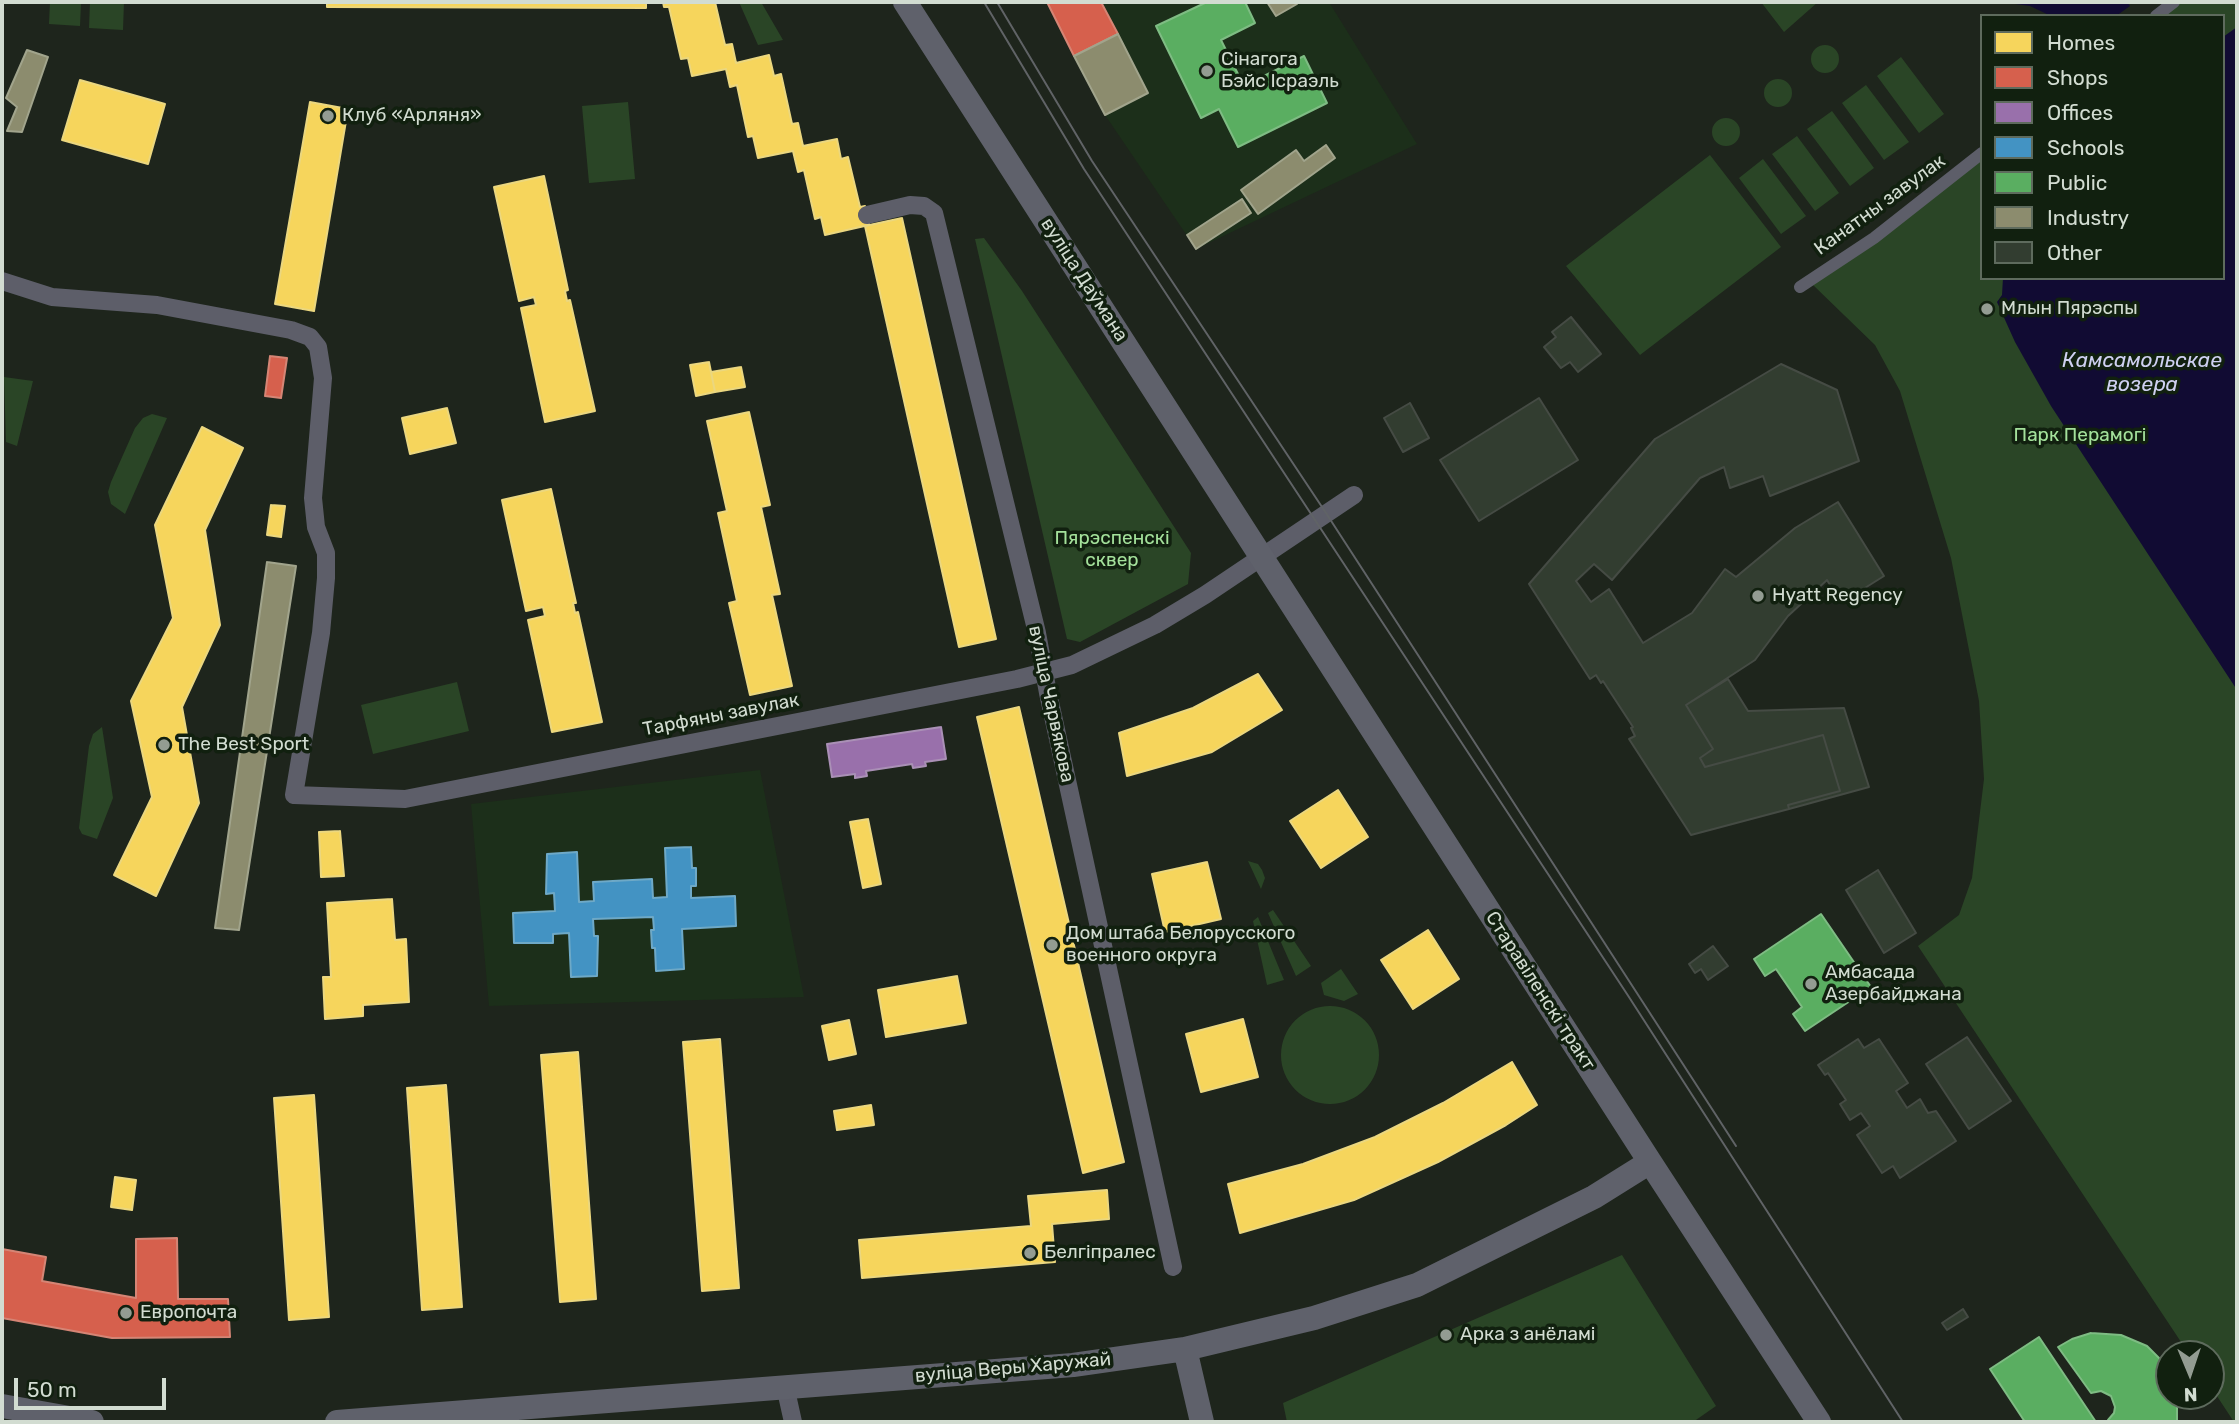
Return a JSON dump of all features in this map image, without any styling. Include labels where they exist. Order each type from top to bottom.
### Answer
[{"type":"main road","name":"вуліца Даўмана","points":[[905,2],[1262,558]]},
{"type":"main road","name":"Старавіленскі тракт","points":[[1262,558],[1819,1422]]},
{"type":"main road","name":"вуліца Веры Харужай","points":[[337,1422],[1073,1365],[1185,1349],[1314,1318],[1417,1285],[1594,1197],[1650,1163]]},
{"type":"main road","points":[[1185,1349],[1202,1422]]},
{"type":"main road","points":[[2,1406],[92,1422]]},
{"type":"street","points":[[2159,14],[2174,2]]},
{"type":"street","name":"Канатны завулак","points":[[1800,287],[1874,238],[1980,155]]},
{"type":"street","name":"вуліца Чарвякова","points":[[867,215],[910,205],[924,206],[934,213],[1034,620],[1174,1267]]},
{"type":"street","name":"Тарфяны завулак","points":[[2,281],[52,297],[157,305],[291,330],[310,337],[318,347],[323,378],[313,498],[316,527],[326,553],[326,578],[321,633],[294,795],[405,799],[1044,673],[1072,665],[1145,630],[1262,558],[1302,528],[1354,495]]},
{"type":"street","points":[[785,1386],[793,1422]]},
{"type":"shaded area","points":[[1047,2],[1329,2],[1417,144],[1196,249],[1105,115]]},
{"type":"shaded area","points":[[760,770],[804,997],[489,1006],[471,804]]},
{"type":"green space","points":[[50,2],[81,2],[80,26],[49,24]]},
{"type":"green space","points":[[90,2],[124,2],[123,30],[89,28]]},
{"type":"green space","points":[[739,2],[761,2],[783,40],[758,45]]},
{"type":"green space","points":[[1761,2],[1818,2],[1784,32]]},
{"type":"green space","name":"Парк Перамогі","points":[[2175,2],[2237,2],[2237,1422],[2234,1422],[2225,1408],[2225,1340],[2180,1340],[1918,946],[1959,915],[1972,878],[1984,779],[1979,701],[1951,558],[1900,391],[1875,345],[1813,285],[1980,155],[1980,280],[2225,280],[2225,14],[2160,14]]},
{"type":"green space","points":[[1825,45],[1835,49],[1839,59],[1835,69],[1825,73],[1815,69],[1811,59],[1815,49]]},
{"type":"green space","points":[[1901,57],[1944,114],[1919,133],[1877,76]]},
{"type":"green space","points":[[1778,79],[1788,83],[1792,93],[1788,103],[1778,107],[1768,103],[1764,93],[1768,83]]},
{"type":"green space","points":[[1866,85],[1909,142],[1884,160],[1842,103]]},
{"type":"green space","points":[[628,102],[635,179],[589,183],[582,106]]},
{"type":"green space","points":[[1832,111],[1874,168],[1850,186],[1807,129]]},
{"type":"green space","points":[[1726,118],[1736,122],[1740,132],[1736,142],[1726,146],[1716,142],[1712,132],[1716,122]]},
{"type":"green space","points":[[1797,136],[1839,193],[1815,211],[1772,154]]},
{"type":"green space","points":[[1710,155],[1781,247],[1640,355],[1566,266]]},
{"type":"green space","points":[[1763,159],[1806,216],[1781,234],[1739,178]]},
{"type":"green space","name":"Пярэспенскі сквер","points":[[984,238],[1022,291],[1191,553],[1188,584],[1080,642],[1067,639],[975,239]]},
{"type":"green space","points":[[4,377],[33,381],[17,446],[6,442]]},
{"type":"green space","points":[[152,414],[167,418],[125,514],[111,504],[108,492],[135,428],[143,418]]},
{"type":"green space","points":[[457,682],[469,731],[373,754],[361,705]]},
{"type":"green space","points":[[102,727],[113,798],[97,839],[82,834],[79,828],[89,746],[93,734]]},
{"type":"green space","points":[[1248,861],[1258,864],[1262,870],[1265,878],[1261,889]]},
{"type":"green space","points":[[1273,910],[1311,966],[1296,976],[1268,913]]},
{"type":"green space","points":[[1258,917],[1284,980],[1267,985],[1253,921]]},
{"type":"green space","points":[[1341,969],[1358,994],[1344,1001],[1324,995],[1321,983]]},
{"type":"green space","points":[[1330,1006],[1349,1009],[1365,1020],[1376,1036],[1379,1055],[1376,1074],[1365,1090],[1349,1101],[1330,1104],[1311,1101],[1295,1090],[1284,1074],[1281,1055],[1284,1036],[1295,1020],[1311,1009]]},
{"type":"green space","points":[[1622,1255],[1716,1406],[1693,1422],[1287,1422],[1283,1403]]},
{"type":"water","points":[[2001,2],[2127,2],[2130,6],[2119,14],[2047,14],[2030,6]]},
{"type":"water","name":"Камсамольскае возера","points":[[2237,27],[2237,690],[2051,406],[2015,342],[1997,302],[2002,295],[2003,280],[2225,280],[2225,36]]},
{"type":"building: Homes","points":[[327,2],[646,2],[646,8],[327,7]]},
{"type":"building: Homes","points":[[663,2],[715,2],[725,45],[732,44],[736,63],[769,55],[774,76],[781,74],[792,124],[798,123],[803,146],[837,139],[841,159],[848,157],[860,207],[865,206],[869,225],[825,235],[821,217],[815,219],[804,170],[798,172],[793,151],[758,158],[753,136],[748,137],[737,85],[730,87],[726,69],[692,76],[688,58],[681,59],[669,7],[664,7]]},
{"type":"building: Homes","points":[[80,80],[165,104],[148,164],[62,140]]},
{"type":"building: Homes","points":[[310,102],[348,109],[314,311],[275,304]]},
{"type":"building: Homes","points":[[544,176],[568,290],[565,291],[567,301],[570,300],[595,411],[545,422],[521,308],[536,305],[534,297],[519,301],[494,187]]},
{"type":"building: Homes","points":[[902,218],[996,639],[959,647],[865,226]]},
{"type":"building: Homes","points":[[709,362],[715,392],[696,396],[690,365]]},
{"type":"building: Homes","points":[[741,367],[745,387],[715,392],[711,372]]},
{"type":"building: Homes","points":[[447,408],[456,443],[410,454],[402,418]]},
{"type":"building: Homes","points":[[749,412],[770,505],[761,507],[780,594],[772,595],[792,686],[750,695],[729,603],[737,601],[718,513],[727,511],[707,421]]},
{"type":"building: Homes","points":[[202,427],[243,448],[205,530],[220,625],[182,707],[199,803],[156,896],[114,875],[152,797],[131,701],[173,618],[155,525]]},
{"type":"building: Homes","points":[[551,489],[576,603],[573,603],[575,613],[578,612],[602,722],[552,732],[528,620],[545,616],[543,607],[526,611],[502,500]]},
{"type":"building: Homes","points":[[271,505],[285,506],[281,537],[267,535]]},
{"type":"building: Homes","points":[[1258,674],[1282,710],[1212,752],[1127,776],[1119,733],[1193,708]]},
{"type":"building: Homes","name":"Дом штаба Белорусского военного округа","points":[[1019,707],[1124,1162],[1083,1173],[977,717]]},
{"type":"building: Homes","points":[[1338,790],[1368,837],[1321,868],[1290,821]]},
{"type":"building: Homes","points":[[868,819],[881,884],[863,888],[850,822]]},
{"type":"building: Homes","points":[[340,831],[344,876],[321,877],[319,832]]},
{"type":"building: Homes","points":[[1207,862],[1221,919],[1165,932],[1152,874]]},
{"type":"building: Homes","points":[[392,899],[395,940],[406,939],[409,1002],[363,1005],[363,1016],[325,1019],[323,977],[331,977],[327,903]]},
{"type":"building: Homes","points":[[1428,930],[1459,979],[1413,1009],[1381,960]]},
{"type":"building: Homes","points":[[957,976],[966,1023],[886,1037],[878,990]]},
{"type":"building: Homes","points":[[1243,1019],[1258,1077],[1201,1092],[1186,1034]]},
{"type":"building: Homes","points":[[849,1020],[856,1054],[829,1060],[822,1026]]},
{"type":"building: Homes","points":[[720,1039],[739,1288],[702,1291],[683,1042]]},
{"type":"building: Homes","points":[[578,1052],[596,1299],[560,1302],[541,1055]]},
{"type":"building: Homes","points":[[1512,1062],[1537,1105],[1506,1125],[1438,1162],[1354,1200],[1240,1233],[1228,1184],[1303,1164],[1375,1137],[1443,1103]]},
{"type":"building: Homes","points":[[446,1085],[462,1307],[422,1310],[407,1088]]},
{"type":"building: Homes","points":[[314,1095],[329,1317],[289,1320],[274,1098]]},
{"type":"building: Homes","points":[[871,1105],[874,1125],[837,1130],[834,1111]]},
{"type":"building: Homes","points":[[115,1177],[136,1180],[132,1210],[111,1207]]},
{"type":"building: Homes","points":[[1107,1190],[1109,1219],[1052,1224],[1055,1262],[862,1278],[859,1240],[1031,1226],[1028,1196]]},
{"type":"building: Shops","points":[[1047,2],[1101,2],[1118,34],[1074,56]]},
{"type":"building: Shops","points":[[270,356],[287,358],[281,398],[265,396]]},
{"type":"building: Shops","points":[[177,1238],[178,1299],[228,1299],[230,1337],[112,1338],[2,1318],[2,1249],[46,1257],[42,1281],[136,1298],[136,1239]]},
{"type":"building: Offices","points":[[941,727],[946,759],[925,762],[926,766],[913,768],[912,764],[866,771],[867,776],[855,778],[855,774],[832,777],[827,744]]},
{"type":"building: Schools","points":[[691,847],[692,868],[696,868],[696,886],[691,886],[691,898],[735,896],[736,926],[682,929],[684,969],[656,971],[651,930],[654,930],[653,917],[593,919],[594,936],[598,936],[597,976],[571,977],[569,933],[553,934],[553,943],[514,943],[513,913],[555,911],[554,893],[546,894],[547,854],[577,852],[579,902],[594,901],[593,882],[652,879],[653,898],[667,897],[665,848]]},
{"type":"building: Public","name":"Сінагога Бэйс Ісраэль","points":[[1207,2],[1245,2],[1255,23],[1221,40],[1244,86],[1304,56],[1327,103],[1238,147],[1219,109],[1201,118],[1156,26]]},
{"type":"building: Public","points":[[1821,914],[1871,987],[1805,1031],[1793,1014],[1802,1007],[1776,969],[1765,976],[1754,959]]},
{"type":"building: Public","points":[[2091,1333],[2121,1335],[2147,1346],[2155,1354],[2155,1410],[2177,1410],[2177,1422],[2110,1422],[2108,1420],[2115,1407],[2111,1396],[2101,1391],[2091,1393],[2058,1347]]},
{"type":"building: Public","points":[[2039,1337],[2096,1422],[2025,1422],[1990,1369]]},
{"type":"building: Industry","points":[[1267,2],[1296,2],[1297,4],[1276,16]]},
{"type":"building: Industry","points":[[1118,34],[1148,93],[1105,115],[1074,56]]},
{"type":"building: Industry","points":[[27,50],[48,57],[22,132],[7,131],[17,107],[6,98]]},
{"type":"building: Industry","points":[[1326,145],[1335,158],[1258,214],[1241,190],[1296,150],[1304,161]]},
{"type":"building: Industry","points":[[1242,199],[1251,213],[1196,249],[1187,235]]},
{"type":"building: Industry","points":[[267,562],[296,566],[239,930],[215,928]]},
{"type":"building: Other","points":[[1571,317],[1601,354],[1578,372],[1570,362],[1561,368],[1544,347],[1556,337],[1552,332]]},
{"type":"building: Other","name":"Hyatt Regency","points":[[1781,364],[1837,390],[1859,461],[1770,496],[1763,476],[1730,488],[1724,467],[1700,478],[1612,580],[1594,564],[1576,581],[1591,602],[1609,589],[1643,643],[1692,613],[1725,569],[1736,577],[1795,528],[1838,502],[1884,576],[1841,603],[1827,580],[1788,616],[1755,660],[1686,705],[1713,749],[1700,758],[1705,767],[1823,735],[1840,791],[1788,805],[1789,809],[1691,835],[1629,739],[1635,736],[1631,728],[1633,727],[1603,681],[1601,683],[1596,675],[1590,679],[1529,584],[1655,439]]},
{"type":"building: Other","points":[[1539,398],[1578,460],[1479,521],[1440,460]]},
{"type":"building: Other","points":[[1410,403],[1429,438],[1403,452],[1384,418]]},
{"type":"building: Other","points":[[1728,679],[1748,711],[1844,708],[1869,787],[1789,809],[1788,805],[1840,791],[1823,735],[1705,767],[1700,758],[1713,749],[1686,705]]},
{"type":"building: Other","points":[[1878,870],[1916,933],[1884,953],[1846,890]]},
{"type":"building: Other","points":[[1713,946],[1728,966],[1708,980],[1701,969],[1695,973],[1689,964]]},
{"type":"building: Other","points":[[1967,1037],[2011,1101],[1969,1129],[1926,1064]]},
{"type":"building: Other","points":[[1858,1039],[1864,1048],[1879,1039],[1908,1083],[1896,1091],[1907,1108],[1920,1099],[1928,1113],[1936,1111],[1956,1141],[1900,1178],[1893,1166],[1882,1173],[1857,1135],[1870,1126],[1861,1113],[1850,1120],[1840,1104],[1846,1100],[1828,1073],[1825,1075],[1818,1065]]},
{"type":"building: Other","points":[[1963,1309],[1968,1317],[1947,1330],[1942,1323]]},
{"type":"tram line","points":[[984,2],[1084,169],[1627,994],[1903,1422]]},
{"type":"tram line","points":[[997,2],[1092,161],[1326,513],[1736,1146]]},
{"type":"place","name":"Сінагога Бэйс Ісраэль","points":[[1207,71]]},
{"type":"place","name":"Клуб «Арляня»","points":[[328,116]]},
{"type":"place","name":"Млын Пярэспы","points":[[1987,309]]},
{"type":"place","name":"Hyatt Regency","points":[[1758,596]]},
{"type":"place","name":"The Best Sport","points":[[164,745]]},
{"type":"place","name":"Дом штаба Белорусского военного округа","points":[[1052,945]]},
{"type":"place","name":"Амбасада Азербайджана","points":[[1811,984]]},
{"type":"place","name":"Белгіпралес","points":[[1030,1253]]},
{"type":"place","name":"Европочта","points":[[126,1313]]},
{"type":"place","name":"Арка з анёламі","points":[[1446,1335]]}]
